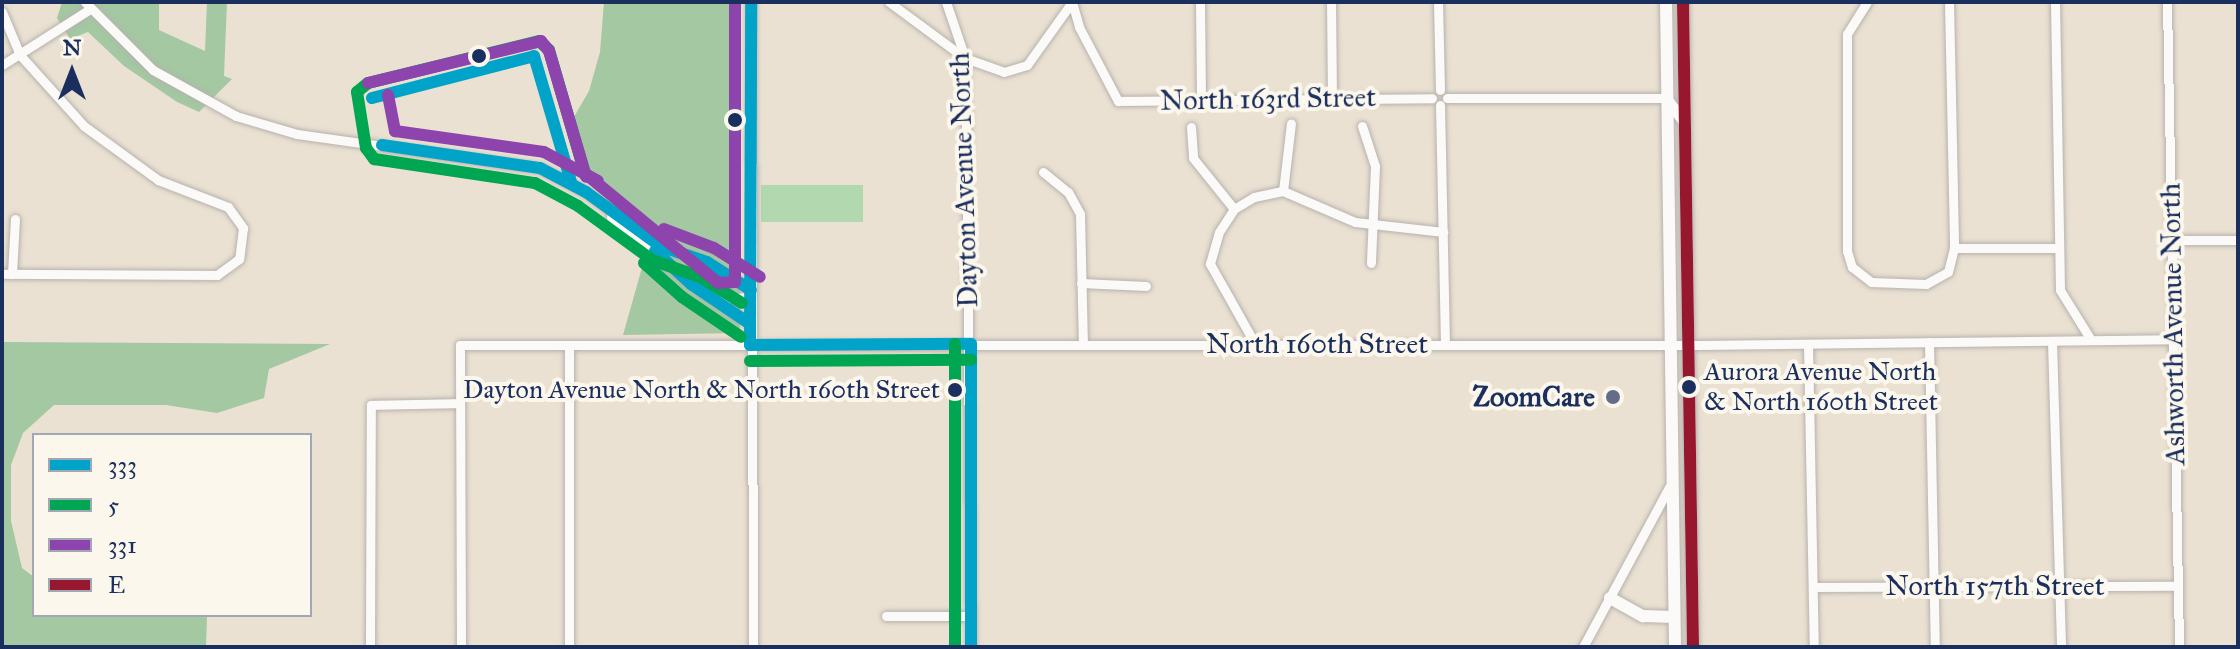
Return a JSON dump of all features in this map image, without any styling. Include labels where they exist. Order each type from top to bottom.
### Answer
[{"type":"highway","points":[[1666,2],[1669,487],[1675,647]]},
{"type":"highway","points":[[1683,2],[1693,647]]},
{"type":"highway","points":[[1610,598],[1643,616],[1674,617]]},
{"type":"main road","points":[[1666,59],[1684,79]]},
{"type":"main road","points":[[1666,98],[1684,122]]},
{"type":"street","points":[[751,2],[753,647]]},
{"type":"street","points":[[889,2],[965,58],[992,69],[1016,71],[1027,65],[1072,2]]},
{"type":"street","name":"Dayton Avenue North","points":[[946,2],[965,58],[971,344],[971,647]]},
{"type":"street","name":"North 163rd Street","points":[[1072,2],[1109,90],[1118,101],[1666,98]]},
{"type":"street","points":[[1200,2],[1201,99]]},
{"type":"street","points":[[1331,2],[1332,98]]},
{"type":"street","points":[[1438,2],[1445,344]]},
{"type":"street","points":[[1867,2],[1847,34],[1847,251],[1861,276],[1904,286],[1938,281],[1948,272],[1954,248],[1949,2]]},
{"type":"street","points":[[2055,2],[2060,290],[2091,340]]},
{"type":"street","name":"Ashworth Avenue North","points":[[2167,2],[2179,647]]},
{"type":"street","points":[[2,65],[87,6],[153,70],[236,116],[297,134],[460,154],[540,168],[586,192],[660,246],[707,262],[751,294]]},
{"type":"street","points":[[2,12],[20,55],[50,95],[118,155],[158,180],[238,216],[243,247],[232,268],[217,275],[7,274],[15,219]]},
{"type":"street","points":[[1283,191],[1291,123]]},
{"type":"street","points":[[1362,126],[1375,166],[1370,225],[1371,263]]},
{"type":"street","points":[[1191,127],[1193,158],[1234,209]]},
{"type":"street","points":[[1043,172],[1068,192],[1080,214],[1083,342]]},
{"type":"street","points":[[1255,344],[1210,264],[1219,232],[1234,209],[1254,197],[1283,191],[1370,225],[1443,232]]},
{"type":"street","points":[[586,192],[713,299],[750,324]]},
{"type":"street","points":[[2173,240],[2238,240]]},
{"type":"street","points":[[1954,248],[2059,248]]},
{"type":"street","points":[[1081,283],[1146,286]]},
{"type":"street","points":[[713,299],[751,294]]},
{"type":"street","name":"North 160th Street","points":[[460,403],[460,345],[1083,342],[1687,345],[2174,339]]},
{"type":"street","points":[[2052,341],[2061,647]]},
{"type":"street","points":[[1929,342],[1935,647]]},
{"type":"street","points":[[1808,344],[1814,647]]},
{"type":"street","points":[[569,345],[569,647]]},
{"type":"street","points":[[370,647],[371,405],[460,403],[461,647]]},
{"type":"street","points":[[1583,647],[1669,487]]},
{"type":"street","name":"North 157th Street","points":[[1813,587],[2177,586]]},
{"type":"street","points":[[886,616],[971,616]]},
{"type":"green space","points":[[62,2],[159,2],[159,30],[205,51],[207,2],[227,2],[224,76],[232,79],[199,112],[177,102],[124,66],[88,32],[70,39],[57,18]]},
{"type":"green space","points":[[604,2],[740,2],[740,333],[623,335],[654,225],[589,177],[577,155],[571,122],[589,91],[600,52]]},
{"type":"green space","points":[[761,185],[863,185],[863,222],[761,222]]},
{"type":"green space","points":[[2,342],[330,344],[269,369],[264,398],[217,413],[166,405],[54,405],[23,433],[11,465],[11,521],[22,568],[32,576],[32,617],[207,617],[206,647],[2,647]]},
{"type":"transit line","name":"331","points":[[581,170],[718,283],[735,282],[735,2]]},
{"type":"transit line","name":"333","points":[[750,345],[751,2]]},
{"type":"transit line","name":"E","points":[[1683,2],[1693,647]]},
{"type":"transit line","name":"5","points":[[585,174],[549,50],[539,41],[368,83],[357,92],[366,148],[374,159],[535,183],[578,206],[652,260],[700,277],[742,303]]},
{"type":"transit line","name":"331","points":[[368,83],[541,41],[549,51],[586,177]]},
{"type":"transit line","name":"333","points":[[372,98],[534,56],[571,182]]},
{"type":"transit line","name":"331","points":[[388,95],[395,131],[544,152],[598,181]]},
{"type":"transit line","name":"333","points":[[382,145],[540,168],[586,192],[660,246],[707,262],[751,290]]},
{"type":"transit line","name":"331","points":[[664,229],[714,248],[760,277]]},
{"type":"transit line","name":"333","points":[[655,251],[691,284],[750,324]]},
{"type":"transit line","name":"5","points":[[644,263],[682,297],[741,337]]},
{"type":"transit line","name":"5","points":[[955,344],[955,647]]},
{"type":"transit line","name":"333","points":[[971,344],[971,647]]},
{"type":"transit line","name":"333","points":[[750,345],[971,344]]},
{"type":"transit line","name":"5","points":[[750,361],[971,360]]},
{"type":"place","name":"Aurora Avenue North & North 160th Street","points":[[1689,387]]},
{"type":"place","name":"Dayton Avenue North & North 160th Street","points":[[955,390]]},
{"type":"place","name":"ZoomCare","points":[[1613,397]]}]
